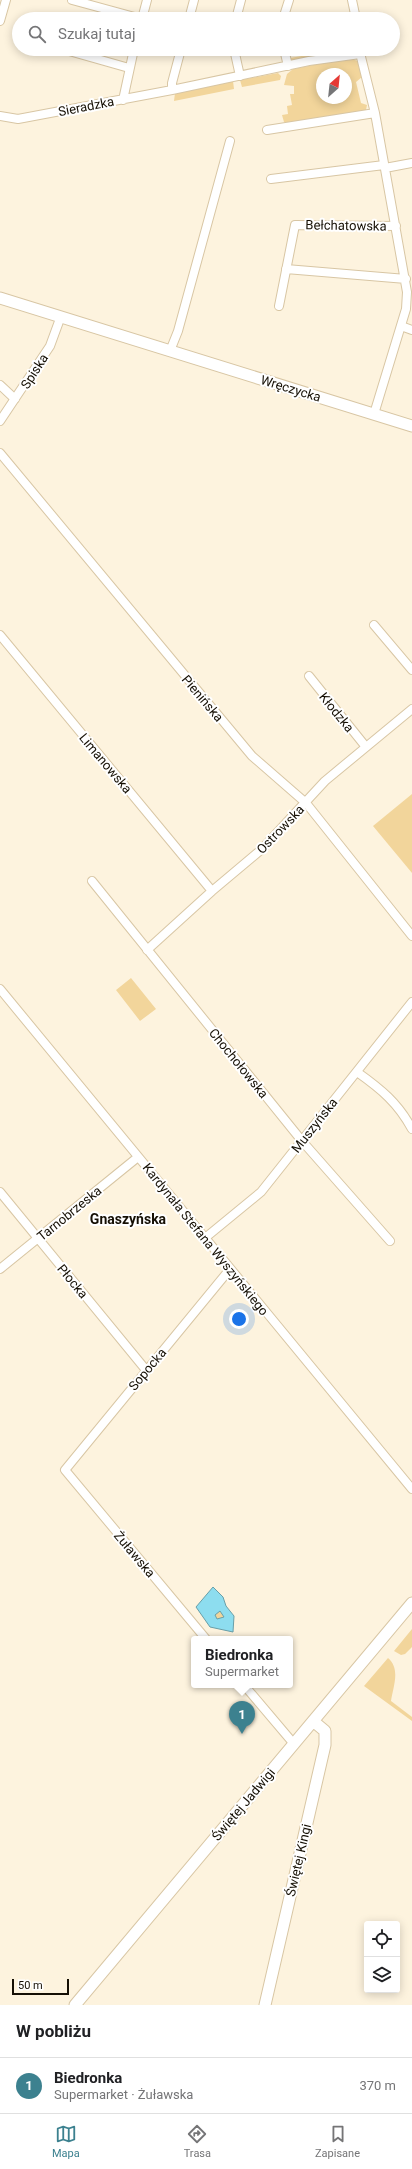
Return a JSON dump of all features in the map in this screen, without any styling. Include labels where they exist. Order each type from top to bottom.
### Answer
[{"type":"main road","name":"Wręczycka","points":[[0,298],[412,426]]},
{"type":"main road","name":"Świętej Jadwigi","points":[[75,2005],[412,1603]]},
{"type":"main road","name":"Świętej Kingi","points":[[265,2005],[325,1745],[325,1731],[313,1721]]},
{"type":"street","points":[[0,21],[6,0]]},
{"type":"street","points":[[72,0],[116,12]]},
{"type":"street","points":[[144,12],[147,0]]},
{"type":"street","points":[[191,12],[194,0]]},
{"type":"street","points":[[238,12],[241,0]]},
{"type":"street","points":[[285,12],[289,0]]},
{"type":"street","points":[[352,0],[355,12]]},
{"type":"street","points":[[87,56],[129,68]]},
{"type":"street","points":[[123,100],[132,56]]},
{"type":"street","points":[[172,90],[172,84],[179,56]]},
{"type":"street","points":[[236,56],[240,76]]},
{"type":"street","points":[[286,56],[288,66]]},
{"type":"street","name":"Sieradzka","points":[[0,116],[18,119],[123,100],[334,56]]},
{"type":"street","name":"Bełchatowska","points":[[361,56],[385,166],[406,279],[407,300],[401,326],[374,414]]},
{"type":"street","points":[[267,130],[374,113]]},
{"type":"street","points":[[170,351],[178,331],[230,141]]},
{"type":"street","points":[[271,180],[412,163]]},
{"type":"street","name":"Bełchatowska","points":[[279,306],[295,224],[396,226]]},
{"type":"street","points":[[286,270],[406,279]]},
{"type":"street","name":"Spiska","points":[[0,421],[50,346],[61,316]]},
{"type":"street","points":[[401,326],[412,330]]},
{"type":"street","points":[[0,385],[15,399]]},
{"type":"street","name":"Pienińska","points":[[0,453],[252,756],[306,802],[412,936]]},
{"type":"street","points":[[374,625],[412,670]]},
{"type":"street","name":"Limanowska","points":[[0,635],[212,891]]},
{"type":"street","name":"Kłodzka","points":[[309,676],[366,747]]},
{"type":"street","name":"Ostrowska","points":[[148,950],[212,891],[262,849],[325,781],[412,709]]},
{"type":"street","name":"Chochołowska","points":[[92,881],[302,1141],[390,1241]]},
{"type":"street","name":"Kardynała Stefana Wyszyńskiego","points":[[0,989],[412,1489]]},
{"type":"street","name":"Muszyńska","points":[[205,1238],[261,1192],[412,1002]]},
{"type":"street","points":[[357,1072],[395,1102],[403,1112],[412,1129]]},
{"type":"street","name":"Tarnobrzeska","points":[[0,1269],[138,1157]]},
{"type":"street","name":"Płocka","points":[[0,1192],[146,1370]]},
{"type":"street","name":"Sopocka","points":[[65,1470],[230,1269]]},
{"type":"street","name":"Żuławska","points":[[65,1470],[203,1636]]},
{"type":"street","points":[[247,1688],[294,1744]]},
{"type":"shaded area","points":[[302,56],[318,56],[292,61],[290,58]]},
{"type":"shaded area","points":[[349,58],[358,61],[362,77],[356,82],[361,103],[367,105],[366,110],[287,123],[284,122],[282,115],[288,114],[287,106],[292,105],[290,94],[294,94],[294,86],[284,85],[287,74],[293,69]]},
{"type":"shaded area","points":[[278,73],[281,76],[280,80],[242,87],[240,80]]},
{"type":"shaded area","points":[[233,81],[234,89],[174,101],[175,93]]},
{"type":"shaded area","points":[[412,794],[412,873],[373,826]]},
{"type":"shaded area","points":[[131,978],[156,1009],[140,1021],[116,990]]},
{"type":"shaded area","points":[[217,1611],[221,1611],[223,1615],[221,1619],[217,1619],[215,1617],[215,1613]]},
{"type":"shaded area","points":[[412,1629],[412,1647],[405,1654],[401,1655],[394,1651]]},
{"type":"shaded area","points":[[388,1658],[392,1662],[395,1673],[391,1701],[412,1717],[412,1721],[364,1686]]},
{"type":"water","points":[[213,1587],[223,1597],[226,1606],[234,1616],[233,1632],[210,1627],[196,1607]],"holes":[[[220,1611],[224,1617],[217,1619],[215,1615]]]},
{"type":"place","name":"Biedronka","points":[[242,1734]]},
{"type":"district","name":"Gnaszyńska","points":[[128,1219]]}]
